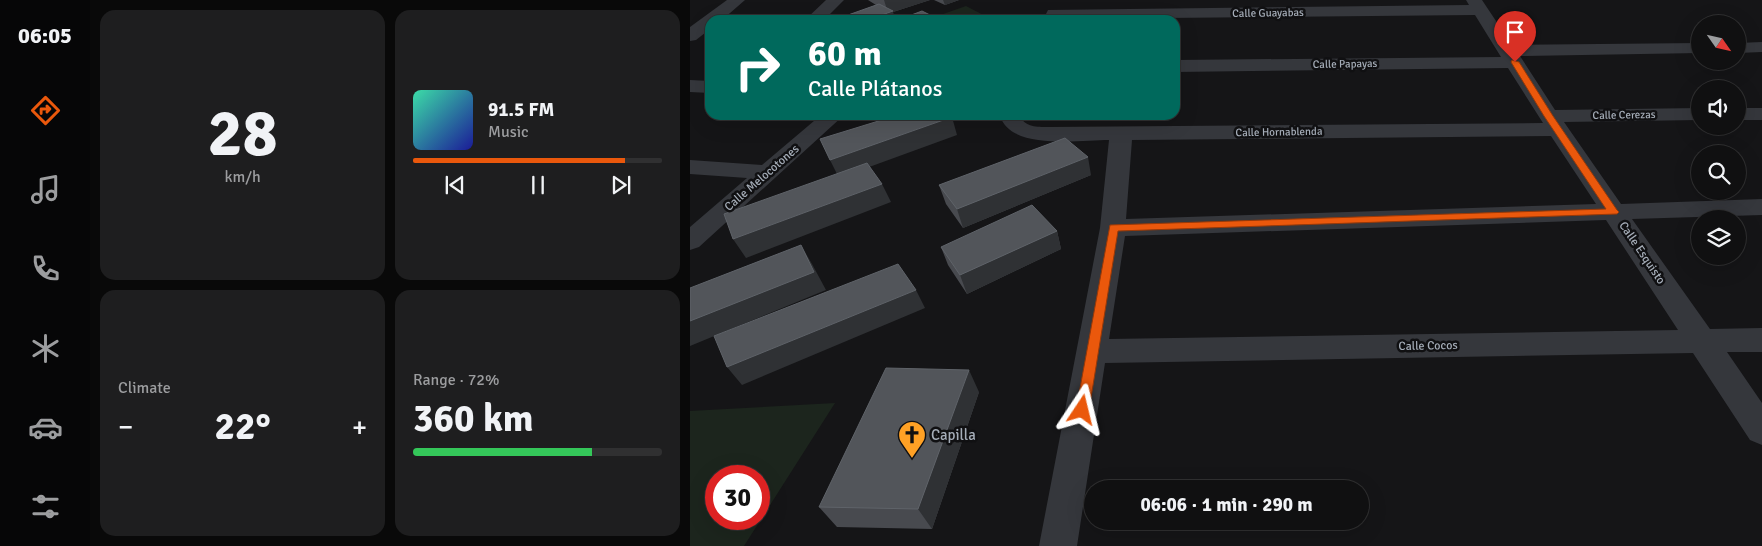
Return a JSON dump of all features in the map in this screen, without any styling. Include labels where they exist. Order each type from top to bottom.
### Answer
[{"type":"street","points":[[717,15],[737,0]]},
{"type":"street","points":[[820,15],[836,0]]},
{"type":"street","name":"Calle Guayabas","points":[[1055,11],[1478,5]]},
{"type":"street","name":"Calle Esquisto","points":[[1478,5],[1553,123],[1762,430]]},
{"type":"street","points":[[690,36],[705,24]]},
{"type":"street","name":"Calle Papayas","points":[[1180,66],[1691,48]]},
{"type":"street","points":[[1746,48],[1762,48]]},
{"type":"street","points":[[690,86],[705,87]]},
{"type":"street","points":[[1746,114],[1762,114]]},
{"type":"street","name":"Calle Cerezas","points":[[1553,123],[1691,115]]},
{"type":"street","name":"Calle Melocotones","points":[[690,241],[828,120]]},
{"type":"street","name":"Calle Hornablenda","points":[[1012,120],[1013,125],[1021,130],[1034,132],[1121,134],[1553,123]]},
{"type":"street","points":[[1058,546],[1113,228],[1121,134]]},
{"type":"street","points":[[690,167],[768,173]]},
{"type":"street","points":[[1113,228],[1762,207]]},
{"type":"street","name":"Calle Cocos","points":[[1093,351],[1762,340]]},
{"type":"shaded area","points":[[966,6],[983,15],[940,15]]},
{"type":"shaded area","points":[[835,403],[770,505],[770,465],[705,465],[705,530],[754,530],[744,546],[690,546],[690,411]]},
{"type":"building","points":[[879,4],[893,11],[882,15],[848,15]]},
{"type":"building","points":[[922,11],[930,15],[911,15]]},
{"type":"building","points":[[882,120],[943,120],[830,160],[820,139]]},
{"type":"building","points":[[1065,138],[1088,157],[957,209],[939,185]]},
{"type":"building","points":[[867,163],[882,184],[733,239],[724,214]]},
{"type":"building","points":[[1032,205],[1057,231],[960,275],[941,247]]},
{"type":"building","points":[[801,245],[814,272],[690,321],[690,288]]},
{"type":"building","points":[[898,264],[916,290],[727,367],[714,336]]},
{"type":"building","name":"Capilla","points":[[886,368],[969,370],[918,509],[819,507]]},
{"type":"place","name":"Capilla","points":[[912,459]]},
{"type":"route","points":[[1082,410],[1113,228],[1614,212],[1515,62]]}]
